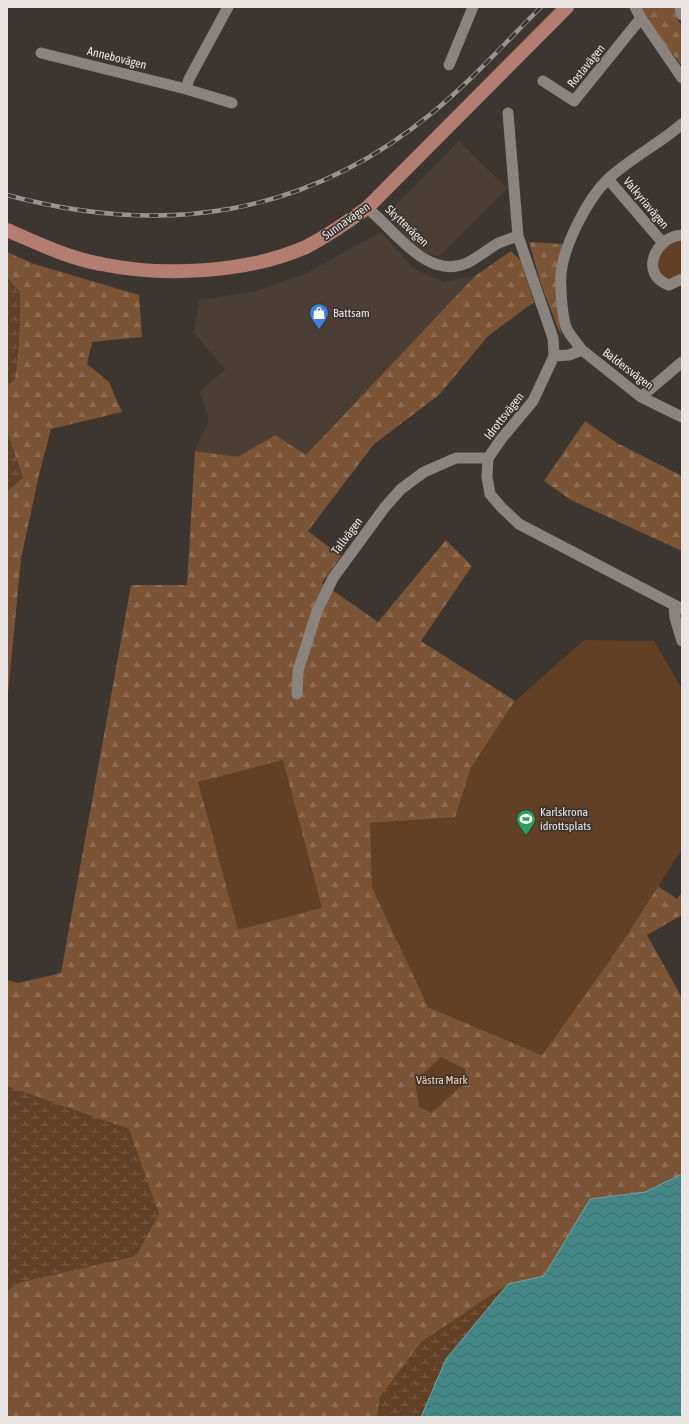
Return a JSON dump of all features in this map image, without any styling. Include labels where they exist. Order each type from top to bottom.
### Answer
[{"type":"main road","name":"Sunnavägen","points":[[7,230],[66,255],[100,264],[163,272],[201,270],[248,264],[305,247],[336,231],[367,208],[567,7]]},
{"type":"street","points":[[186,89],[189,79],[228,7]]},
{"type":"street","points":[[449,65],[473,7]]},
{"type":"street","points":[[635,7],[640,18],[682,78]]},
{"type":"street","points":[[680,7],[682,15]]},
{"type":"street","name":"Rostavägen","points":[[544,81],[574,102],[640,18]]},
{"type":"street","name":"Annebovägen","points":[[41,53],[186,89],[232,103]]},
{"type":"street","name":"Idrottsvägen","points":[[508,113],[518,236],[553,338],[554,356],[533,402],[502,438],[488,458],[487,477],[490,494],[519,524],[678,607]]},
{"type":"street","name":"Baldersvägen","points":[[682,124],[665,138],[621,167],[596,191],[566,250],[561,273],[567,328],[582,350],[641,397],[682,417]]},
{"type":"street","name":"Valkyriavägen","points":[[608,179],[663,243]]},
{"type":"street","name":"Skyttevägen","points":[[367,208],[390,228],[405,245],[428,262],[441,266],[454,267],[467,263],[497,244],[518,236]]},
{"type":"street","name":"Valkyriavägen","points":[[682,235],[663,243],[654,254],[651,261],[653,268],[662,283],[669,285],[682,279]]},
{"type":"street","points":[[554,356],[569,355],[582,350]]},
{"type":"street","points":[[641,397],[682,362]]},
{"type":"street","name":"Tallvägen","points":[[297,694],[298,671],[317,611],[333,578],[385,507],[401,489],[424,472],[456,458],[488,458]]},
{"type":"street","points":[[678,607],[675,618],[682,641]]},
{"type":"shaded area","points":[[459,141],[507,188],[438,257],[427,253],[413,243],[386,215]]},
{"type":"shaded area","points":[[381,232],[413,268],[443,282],[475,276],[306,456],[275,435],[238,457],[195,451],[209,419],[200,392],[225,369],[194,333],[199,300],[253,292],[307,273]]},
{"type":"green space","points":[[640,7],[675,7],[678,20],[682,26],[682,66],[644,17]]},
{"type":"green space","points":[[682,238],[682,273],[673,281],[667,280],[656,267],[657,261],[664,248]]},
{"type":"green space","points":[[529,242],[564,244],[556,284],[561,336],[541,284]]},
{"type":"green space","points":[[511,251],[521,261],[534,302],[488,336],[439,395],[374,444],[308,531],[341,556],[322,583],[378,622],[446,540],[472,566],[421,641],[515,701],[471,768],[456,818],[370,823],[428,1007],[542,1055],[621,944],[658,886],[677,899],[682,892],[682,915],[647,935],[682,998],[682,1174],[645,1192],[590,1199],[544,1276],[508,1284],[380,1397],[377,1417],[7,1417],[7,1291],[18,1283],[7,1086],[7,980],[18,983],[61,973],[131,585],[187,585],[195,451],[238,457],[275,435],[306,455],[475,276]]},
{"type":"green space","points":[[7,252],[34,264],[139,295],[142,337],[92,342],[87,364],[109,382],[122,412],[51,429],[39,475],[21,559],[7,703],[7,491],[23,478],[7,432],[7,386],[15,378],[19,344],[20,292],[7,278]]},
{"type":"green space","points":[[7,278],[20,292],[19,344],[15,378],[7,386]]},
{"type":"green space","points":[[585,421],[617,443],[682,476],[682,551],[571,500],[544,481]]},
{"type":"green space","points":[[7,432],[23,478],[7,491]]},
{"type":"green space","name":"Karlskrona idrottsplats","points":[[584,640],[654,641],[682,689],[682,849],[621,944],[542,1055],[428,1007],[372,888],[370,823],[455,817],[471,768],[515,701]]},
{"type":"green space","points":[[283,760],[322,908],[238,930],[198,782]]},
{"type":"green space","name":"Västra Mark","points":[[441,1057],[465,1069],[466,1082],[431,1113],[419,1107],[415,1081]]},
{"type":"green space","points":[[7,1086],[129,1129],[159,1214],[136,1256],[18,1283],[7,1291]]},
{"type":"green space","points":[[508,1284],[446,1359],[421,1417],[377,1417],[380,1397],[421,1342]]},
{"type":"water","points":[[682,1174],[682,1417],[421,1417],[446,1359],[508,1284],[544,1276],[590,1199],[645,1192]]},
{"type":"railway","points":[[7,195],[65,208],[121,215],[177,215],[230,209],[283,196],[334,176],[384,148],[432,113],[474,75],[541,7]]},
{"type":"place","name":"Battsam","points":[[319,330]]},
{"type":"place","name":"Karlskrona idrottsplats","points":[[526,836]]}]
